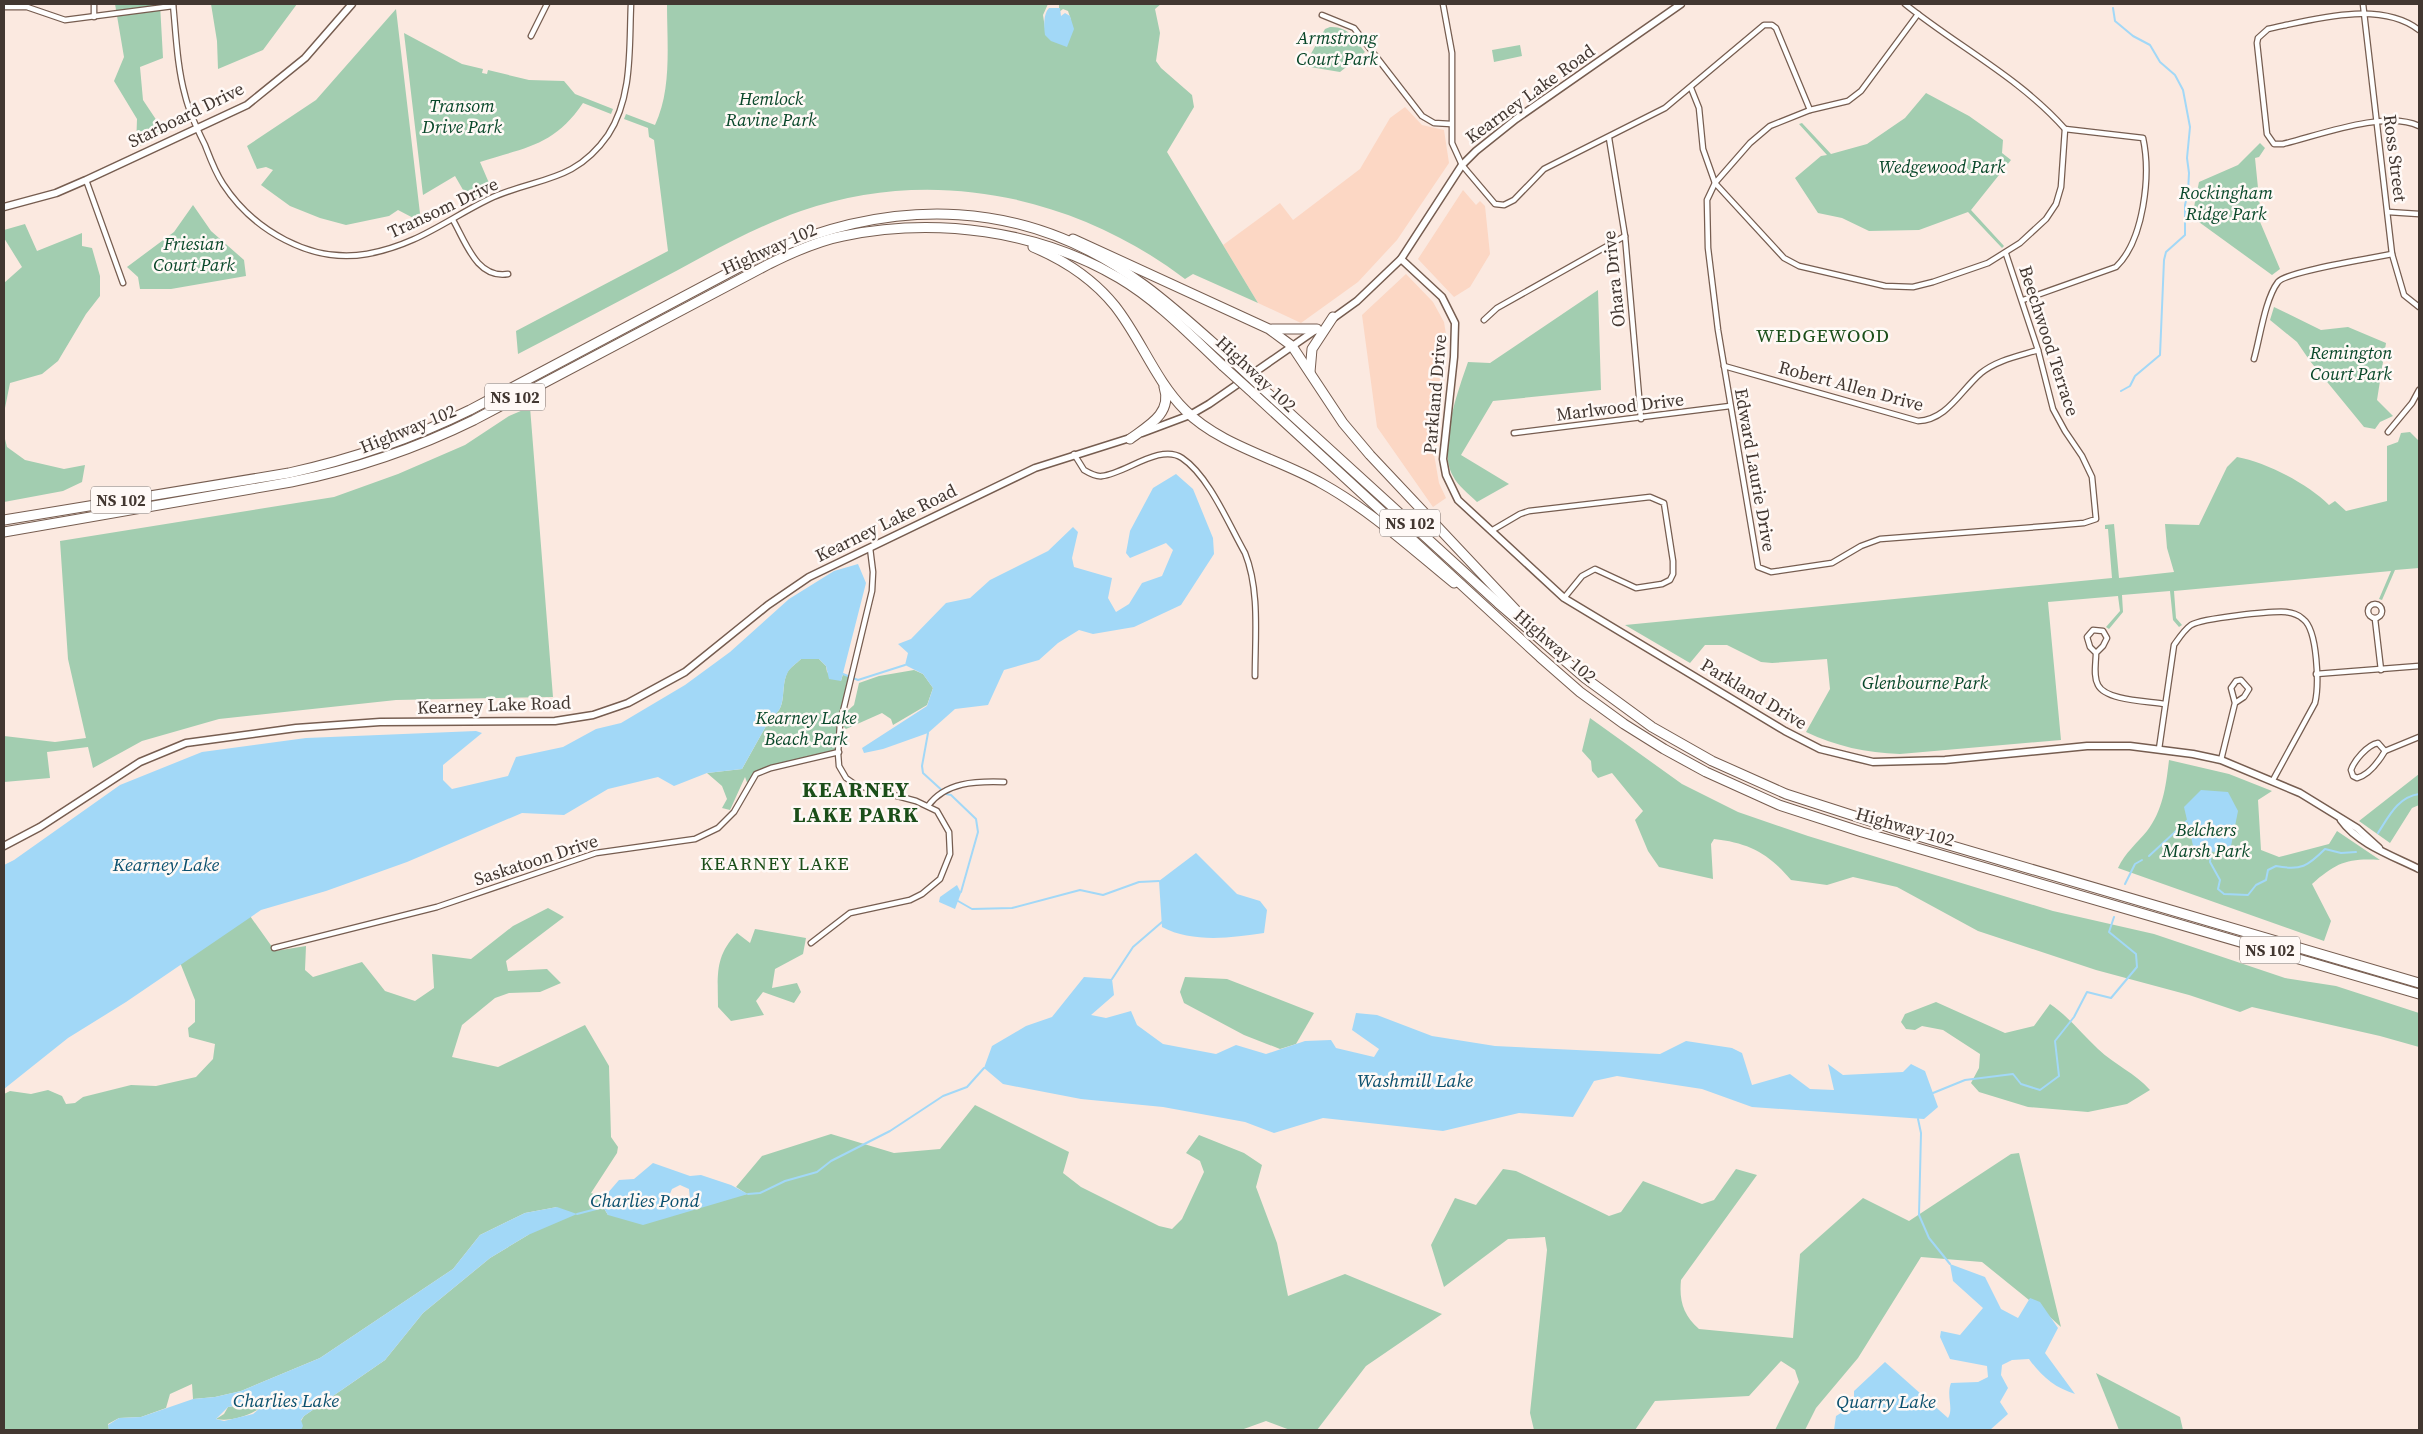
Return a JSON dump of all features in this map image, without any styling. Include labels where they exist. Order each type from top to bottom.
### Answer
[{"type":"highway","name":"Highway 102","points":[[7,519],[289,473],[335,463],[426,432],[764,254],[822,231],[865,220],[918,214],[972,216],[1034,228],[1100,258],[1136,280],[1184,317],[1561,658],[1599,689],[1652,727],[1712,762],[1786,794],[1907,833],[2419,983]]},
{"type":"highway","name":"Highway 102","points":[[4,532],[338,473],[386,458],[430,441],[474,420],[691,303],[769,264],[817,243],[842,236],[892,228],[942,228],[1021,238],[1084,260],[1119,278],[1176,322],[1580,692],[1624,724],[1706,772],[1779,805],[1862,832],[2419,994]]},
{"type":"highway","points":[[1034,228],[1089,245],[1270,328],[1292,346],[1343,423],[1370,454],[1561,658]]},
{"type":"highway","points":[[997,235],[1047,253],[1065,263],[1095,285],[1115,307],[1160,378],[1174,398],[1190,415],[1212,430],[1319,482],[1354,502],[1520,638]]},
{"type":"highway","points":[[1310,372],[1312,349],[1334,317]]},
{"type":"highway","points":[[1270,328],[1317,329]]},
{"type":"highway","points":[[1130,439],[1161,414],[1165,405],[1166,394],[1160,378]]},
{"type":"main road","name":"Starboard Drive","points":[[4,207],[56,193],[247,105],[305,58],[352,4]]},
{"type":"main road","name":"Kearney Lake Road","points":[[4,846],[40,827],[140,762],[186,743],[296,728],[380,722],[555,721],[574,719],[610,709],[667,684],[729,639],[786,592],[809,577],[1035,468],[1074,454],[1130,439],[1190,415],[1357,301],[1401,259],[1462,165],[1516,119],[1681,4]]},
{"type":"main road","name":"Parkland Drive","points":[[1401,259],[1442,297],[1455,323],[1454,358],[1443,459],[1446,475],[1458,500],[1564,598],[1785,731],[1820,749],[1850,758],[1873,762],[1918,761],[2087,746],[2159,749],[2221,760],[2273,780],[2300,793],[2340,819],[2353,833],[2419,869]]},
{"type":"street","points":[[94,4],[94,17]]},
{"type":"street","points":[[531,36],[547,4]]},
{"type":"street","name":"Transom Drive","points":[[173,5],[179,68],[185,97],[197,129],[222,183],[244,210],[262,226],[308,250],[339,255],[365,254],[415,240],[489,199],[558,178],[588,158],[608,134],[618,115],[627,84],[631,4]]},
{"type":"street","points":[[1443,4],[1452,53],[1452,143],[1462,165],[1495,204],[1504,205],[1514,200],[1544,169],[1609,138],[1665,108],[1692,88],[1764,24],[1772,25],[1776,28],[1810,110]]},
{"type":"street","points":[[1905,4],[2031,97],[2050,112],[2065,129],[2143,138],[2146,153],[2142,210],[2135,240],[2124,260],[2116,267],[2023,300]]},
{"type":"street","points":[[4,7],[27,6],[61,19],[94,17],[173,5]]},
{"type":"street","points":[[2419,30],[2398,15],[2363,6],[2268,29],[2258,38],[2267,134],[2269,140],[2274,144],[2283,144],[2376,121],[2395,120],[2419,126]]},
{"type":"street","name":"Ross Street","points":[[2363,6],[2376,121],[2383,158],[2392,254],[2404,294],[2419,307]]},
{"type":"street","points":[[1714,183],[1750,143],[1770,126],[1810,110],[1848,101],[1861,91],[1918,14]]},
{"type":"street","points":[[1322,15],[1354,28],[1422,116],[1434,123],[1451,124]]},
{"type":"street","points":[[1692,88],[1699,108],[1702,148],[1714,183],[1784,258],[1799,266],[1885,286],[1913,287],[1988,263],[2006,254],[2046,219],[2056,204],[2061,187],[2065,129]]},
{"type":"street","name":"Ohara Drive","points":[[1609,138],[1624,236],[1641,418]]},
{"type":"street","points":[[86,180],[123,283]]},
{"type":"street","name":"Edward Laurie Drive","points":[[1714,183],[1707,200],[1708,248],[1730,406],[1758,567],[1764,572],[1790,571],[1832,562],[1861,546],[1880,539],[2049,526],[2096,519]]},
{"type":"street","points":[[2388,212],[2419,214]]},
{"type":"street","points":[[453,220],[480,267],[491,274],[508,274]]},
{"type":"street","points":[[1484,320],[1497,308],[1624,236]]},
{"type":"street","name":"Beechwood Terrace","points":[[2006,254],[2023,300],[2053,409],[2064,431],[2082,456],[2092,477],[2096,519]]},
{"type":"street","points":[[2254,359],[2273,292],[2279,281],[2299,272],[2392,254]]},
{"type":"street","name":"Robert Allen Drive","points":[[1724,366],[1918,421],[1929,421],[1940,416],[1981,373],[1997,363],[2038,350]]},
{"type":"street","points":[[2388,432],[2419,390]]},
{"type":"street","name":"Marlwood Drive","points":[[1514,433],[1730,406]]},
{"type":"street","points":[[1074,454],[1084,470],[1102,476],[1152,457],[1173,454],[1185,460],[1204,481],[1250,565],[1253,585],[1255,676]]},
{"type":"street","points":[[1491,531],[1520,514],[1529,511],[1650,497],[1664,502],[1673,560],[1673,574],[1670,580],[1662,584],[1636,588],[1595,569],[1582,576],[1564,598]]},
{"type":"street","points":[[811,943],[848,914],[912,899],[928,890],[940,879],[949,859],[950,838],[940,815],[928,806],[853,783],[840,766],[840,724],[872,591],[873,572],[870,548]]},
{"type":"street","points":[[2159,749],[2174,645],[2184,631],[2202,621],[2280,612],[2297,614],[2310,627],[2317,693],[2315,704],[2273,780]]},
{"type":"street","points":[[2375,619],[2381,670]]},
{"type":"street","points":[[2096,653],[2090,647],[2087,637],[2093,630],[2103,631],[2107,638],[2103,646],[2096,653],[2096,676],[2098,685],[2103,691],[2112,696],[2165,704]]},
{"type":"street","points":[[2316,674],[2419,666]]},
{"type":"street","points":[[2221,760],[2235,703],[2231,688],[2236,681],[2241,680],[2249,689],[2244,697],[2235,703]]},
{"type":"street","points":[[2385,751],[2378,743],[2373,744],[2354,764],[2351,774],[2357,778],[2364,776],[2385,751],[2419,737]]},
{"type":"street","name":"Saskatoon Drive","points":[[274,948],[438,907],[596,853],[704,836],[718,828],[734,812],[756,774],[771,768],[839,752]]},
{"type":"street","points":[[928,806],[943,792],[968,784],[1004,782]]},
{"type":"shaded area","points":[[1405,107],[1422,125],[1444,130],[1449,163],[1397,240],[1358,282],[1301,323],[1258,303],[1223,245],[1280,203],[1293,220],[1360,169],[1390,118]]},
{"type":"shaded area","points":[[1463,190],[1476,205],[1480,201],[1485,206],[1490,254],[1470,287],[1454,297],[1418,259]]},
{"type":"shaded area","points":[[1406,274],[1433,302],[1444,322],[1446,334],[1434,454],[1439,483],[1446,498],[1433,507],[1377,427],[1362,315]]},
{"type":"green space","points":[[115,4],[160,4],[163,58],[140,67],[143,100],[165,133],[136,148],[137,119],[114,81],[124,57]]},
{"type":"green space","points":[[211,4],[297,4],[263,50],[218,69],[217,41]]},
{"type":"green space","name":"Hemlock Ravine Park","points":[[667,4],[1048,4],[1043,15],[1046,35],[1071,20],[1068,11],[1063,9],[1059,12],[1059,4],[1161,4],[1155,9],[1160,33],[1156,61],[1161,68],[1192,95],[1194,107],[1167,152],[1258,303],[1193,274],[1185,279],[1143,250],[1097,227],[1050,209],[1001,197],[951,190],[901,191],[851,197],[801,211],[769,223],[518,354],[516,331],[668,251],[654,140],[649,137],[648,128],[624,119],[626,114],[655,125],[664,97],[666,81],[668,50]]},
{"type":"green space","points":[[396,9],[421,222],[398,210],[389,216],[346,225],[320,218],[290,206],[261,185],[273,170],[266,167],[257,169],[247,146],[316,100]]},
{"type":"green space","name":"Armstrong Court Park","points":[[1330,27],[1346,31],[1365,52],[1340,72],[1304,66],[1325,29]]},
{"type":"green space","name":"Transom Drive Park","points":[[404,33],[462,64],[483,69],[482,73],[487,74],[488,70],[529,80],[564,81],[575,94],[613,109],[611,114],[583,103],[572,117],[550,137],[525,148],[480,162],[492,190],[470,202],[455,176],[423,195]]},
{"type":"green space","points":[[1520,45],[1522,56],[1494,62],[1492,50]]},
{"type":"green space","name":"Wedgewood Park","points":[[1926,93],[1969,116],[2003,140],[2002,153],[2011,160],[1971,210],[2004,246],[2002,248],[1968,212],[1919,230],[1869,231],[1842,218],[1818,213],[1795,178],[1821,156],[1827,155],[1799,124],[1802,123],[1831,154],[1867,144],[1905,118]]},
{"type":"green space","name":"Rockingham Ridge Park","points":[[2260,143],[2265,148],[2259,157],[2255,158],[2260,208],[2255,210],[2280,269],[2272,275],[2192,217],[2199,182],[2238,165]]},
{"type":"green space","name":"Friesian Court Park","points":[[193,205],[211,231],[244,260],[246,276],[171,289],[140,289],[138,277],[127,267],[174,232]]},
{"type":"green space","points":[[25,224],[37,251],[82,233],[82,246],[92,248],[100,276],[100,296],[86,314],[58,361],[42,374],[10,383],[4,413],[4,283],[22,267],[4,238],[4,230]]},
{"type":"green space","points":[[1598,290],[1601,390],[1493,401],[1461,455],[1509,484],[1477,502],[1455,480],[1449,464],[1447,450],[1451,419],[1468,362],[1490,363]]},
{"type":"green space","name":"Remington Court Park","points":[[2274,307],[2321,330],[2348,327],[2386,343],[2377,400],[2393,416],[2380,422],[2375,429],[2364,427],[2310,361],[2297,342],[2270,320]]},
{"type":"green space","points":[[530,407],[553,697],[396,700],[219,719],[142,741],[93,768],[88,747],[47,752],[50,778],[4,782],[4,736],[55,742],[86,738],[68,659],[60,541],[334,497],[398,474],[465,445],[509,416]]},
{"type":"green space","name":"Glenbourne Park","points":[[2410,432],[2419,441],[2419,568],[2395,570],[2382,600],[2379,599],[2391,571],[2174,591],[2176,618],[2182,625],[2179,627],[2173,620],[2170,591],[2122,595],[2123,612],[2109,629],[2106,627],[2120,611],[2118,596],[2048,602],[2061,740],[1900,754],[1875,752],[1840,745],[1806,732],[1830,689],[1827,659],[1761,662],[1727,645],[1705,645],[1690,663],[1625,625],[2112,578],[2108,529],[2105,529],[2105,525],[2114,524],[2119,578],[2174,572],[2167,548],[2165,524],[2199,525],[2227,467],[2237,457],[2261,464],[2286,475],[2310,489],[2329,505],[2335,501],[2346,511],[2387,501],[2387,446],[2398,442],[2401,433]]},
{"type":"green space","points":[[4,435],[7,447],[25,460],[64,469],[85,465],[82,482],[63,491],[4,502]]},
{"type":"green space","name":"Kearney Lake Beach Park","points":[[801,659],[819,659],[826,666],[827,672],[841,681],[843,674],[851,677],[842,717],[839,752],[764,772],[748,785],[745,777],[730,810],[722,808],[727,799],[722,786],[707,773],[742,769],[771,717],[780,709],[787,673]]},
{"type":"green space","points":[[914,670],[923,674],[933,688],[927,705],[893,725],[891,719],[882,713],[846,729],[841,724],[844,714],[854,705],[859,683],[879,676]]},
{"type":"green space","points":[[1590,718],[1682,784],[1738,812],[1808,836],[2053,911],[2154,934],[2285,978],[2336,986],[2419,1013],[2419,1047],[2380,1036],[2252,1007],[2240,1012],[2189,995],[2096,970],[1978,931],[1897,887],[1853,877],[1827,885],[1791,880],[1766,856],[1738,843],[1714,839],[1711,844],[1713,879],[1659,867],[1648,851],[1635,820],[1643,811],[1612,773],[1598,778],[1592,771],[1591,761],[1582,751]]},
{"type":"green space","name":"Belchers Marsh Park","points":[[2169,760],[2229,774],[2272,791],[2258,800],[2261,850],[2279,857],[2329,844],[2337,831],[2380,860],[2359,860],[2343,863],[2328,871],[2312,884],[2331,921],[2324,941],[2118,868],[2157,815],[2165,788]]},
{"type":"green space","points":[[2419,774],[2419,805],[2412,808],[2390,843],[2359,821]]},
{"type":"green space","points":[[548,908],[564,917],[506,961],[508,971],[547,969],[561,983],[540,992],[509,993],[495,998],[462,1025],[452,1057],[498,1067],[585,1025],[609,1066],[611,1137],[618,1147],[617,1153],[591,1193],[604,1198],[600,1202],[608,1215],[747,1194],[736,1187],[762,1156],[831,1134],[894,1153],[940,1149],[975,1105],[1069,1152],[1063,1173],[1081,1187],[1159,1226],[1172,1229],[1182,1219],[1204,1172],[1200,1161],[1186,1153],[1199,1135],[1244,1153],[1262,1165],[1256,1187],[1277,1243],[1288,1296],[1345,1274],[1442,1314],[1366,1366],[1317,1430],[1290,1430],[1266,1421],[1241,1430],[301,1430],[301,1421],[304,1416],[385,1360],[423,1313],[490,1258],[528,1235],[557,1207],[525,1213],[480,1235],[453,1269],[320,1358],[241,1391],[215,1397],[193,1399],[192,1384],[170,1394],[166,1408],[141,1417],[119,1418],[108,1424],[109,1430],[4,1430],[4,1094],[10,1091],[31,1094],[48,1090],[62,1096],[66,1104],[75,1103],[83,1097],[131,1085],[156,1086],[196,1077],[213,1059],[215,1044],[189,1037],[188,1028],[195,1022],[195,1000],[179,960],[250,916],[275,951],[306,946],[305,970],[313,977],[362,962],[385,991],[415,1001],[434,988],[432,954],[471,959],[513,926]]},
{"type":"green space","points":[[755,929],[806,938],[803,954],[775,969],[772,988],[797,983],[801,992],[794,1003],[763,992],[756,1001],[764,1015],[731,1021],[718,1007],[718,976],[721,959],[724,950],[737,933],[750,943]]},
{"type":"green space","points":[[1185,977],[1227,979],[1314,1013],[1296,1044],[1280,1049],[1244,1035],[1184,1003],[1180,992]]},
{"type":"green space","points":[[1936,1002],[2005,1033],[2034,1026],[2050,1004],[2104,1055],[2150,1090],[2127,1104],[2088,1112],[2028,1107],[1979,1092],[1971,1083],[1979,1068],[1980,1054],[1943,1030],[1922,1026],[1915,1030],[1906,1029],[1901,1022],[1905,1014]]},
{"type":"green space","points":[[2019,1153],[2061,1327],[2030,1299],[1982,1262],[1921,1257],[1858,1358],[1816,1408],[1805,1430],[1775,1430],[1799,1382],[1795,1370],[1781,1361],[1749,1396],[1655,1401],[1635,1430],[1534,1430],[1530,1413],[1547,1250],[1545,1237],[1508,1239],[1444,1287],[1431,1245],[1455,1198],[1476,1205],[1503,1169],[1516,1171],[1609,1216],[1621,1212],[1643,1181],[1702,1204],[1714,1200],[1736,1169],[1757,1175],[1681,1280],[1683,1307],[1689,1318],[1699,1329],[1793,1338],[1800,1254],[1863,1198],[1909,1221],[2011,1154]]},
{"type":"green space","points":[[2096,1373],[2180,1417],[2183,1430],[2119,1430]]},
{"type":"green space","points":[[253,1403],[260,1408],[250,1414],[233,1419],[216,1419],[224,1414],[228,1407]]},
{"type":"water","points":[[1049,8],[1060,8],[1061,16],[1065,13],[1070,16],[1074,29],[1067,47],[1051,41],[1045,35],[1045,17]]},
{"type":"water","points":[[1176,474],[1193,489],[1213,538],[1214,554],[1181,605],[1134,627],[1093,634],[1079,630],[1058,643],[1039,660],[1004,670],[988,705],[955,709],[928,733],[883,749],[864,753],[862,748],[927,706],[933,688],[923,674],[905,665],[908,653],[898,644],[911,639],[946,603],[970,598],[990,580],[1048,551],[1073,527],[1078,532],[1072,558],[1074,567],[1112,578],[1108,598],[1116,612],[1129,604],[1142,583],[1162,576],[1173,550],[1166,543],[1130,558],[1126,553],[1130,531],[1153,488]]},
{"type":"water","name":"Kearney Lake","points":[[858,564],[866,583],[841,681],[829,679],[826,666],[819,659],[801,659],[793,666],[785,680],[780,709],[771,717],[742,769],[707,773],[674,786],[658,777],[608,789],[564,815],[522,813],[407,862],[326,891],[261,910],[126,1002],[68,1038],[4,1089],[4,865],[14,860],[120,785],[202,752],[306,738],[476,731],[482,733],[443,765],[443,780],[452,789],[508,776],[516,757],[563,747],[596,729],[621,723],[685,685],[730,652],[789,599],[834,571]]},
{"type":"water","points":[[2201,790],[2228,792],[2238,811],[2231,846],[2215,852],[2194,850],[2184,807]]},
{"type":"water","points":[[1196,853],[1237,894],[1260,901],[1267,910],[1264,933],[1212,938],[1186,935],[1162,927],[1159,881]]},
{"type":"water","points":[[957,885],[961,893],[955,909],[939,902],[940,897]]},
{"type":"water","name":"Washmill Lake","points":[[1084,977],[1112,979],[1114,995],[1091,1015],[1106,1018],[1131,1011],[1137,1025],[1163,1044],[1216,1054],[1236,1045],[1266,1054],[1305,1041],[1331,1040],[1336,1048],[1374,1057],[1379,1049],[1352,1030],[1356,1013],[1377,1015],[1432,1036],[1495,1046],[1660,1054],[1686,1041],[1732,1048],[1742,1053],[1752,1085],[1790,1074],[1810,1089],[1834,1090],[1828,1064],[1843,1075],[1903,1072],[1911,1064],[1925,1071],[1938,1107],[1924,1119],[1752,1107],[1702,1089],[1617,1076],[1594,1081],[1573,1117],[1519,1113],[1443,1131],[1323,1118],[1274,1133],[1245,1122],[1163,1107],[1081,1099],[1003,1084],[984,1068],[992,1046],[1026,1026],[1052,1017]]},
{"type":"water","name":"Charlies Pond","points":[[653,1163],[690,1176],[701,1175],[731,1185],[748,1194],[643,1225],[608,1215],[600,1202],[619,1180],[634,1179]],"holes":[[[680,1185],[689,1189],[690,1199],[677,1203],[669,1196],[672,1189]]]},
{"type":"water","name":"Charlies Lake","points":[[557,1207],[577,1214],[528,1235],[490,1258],[423,1313],[385,1360],[304,1416],[301,1420],[303,1426],[301,1430],[109,1430],[108,1425],[119,1418],[141,1417],[193,1399],[215,1397],[241,1391],[320,1358],[453,1269],[480,1235],[525,1213]],"holes":[[[253,1403],[260,1408],[253,1414],[224,1421],[216,1419],[228,1407]]]},
{"type":"water","name":"Quarry Lake","points":[[1950,1264],[1985,1277],[2001,1309],[2018,1318],[2030,1298],[2040,1302],[2058,1328],[2045,1353],[2075,1394],[2049,1381],[2029,1359],[2012,1360],[2002,1365],[2001,1375],[2008,1388],[2000,1402],[2008,1414],[1990,1430],[1834,1430],[1836,1416],[1854,1405],[1854,1391],[1885,1362],[1948,1418],[1950,1414],[1949,1393],[1951,1383],[1978,1382],[1988,1377],[1987,1366],[1950,1359],[1940,1337],[1941,1331],[1960,1335],[1983,1308],[1953,1281]]},
{"type":"waterway","points":[[2113,8],[2115,21],[2133,36],[2150,45],[2160,62],[2175,75],[2183,90],[2190,127],[2187,158],[2189,173],[2185,205],[2185,235],[2166,252],[2164,260],[2160,355],[2135,376],[2130,386],[2121,391]]},
{"type":"waterway","points":[[843,674],[858,680],[905,665]]},
{"type":"waterway","points":[[928,733],[922,766],[923,773],[946,794],[951,795],[976,819],[978,832],[961,892]]},
{"type":"waterway","points":[[2378,833],[2390,814],[2400,803],[2419,794]]},
{"type":"waterway","points":[[2149,856],[2188,820]]},
{"type":"waterway","points":[[2211,852],[2210,862],[2220,880],[2218,889],[2224,894],[2248,895],[2256,885],[2266,880],[2268,870],[2276,866],[2292,868],[2304,866],[2314,860],[2325,849],[2341,853],[2356,852]]},
{"type":"waterway","points":[[2125,884],[2135,864],[2142,860]]},
{"type":"waterway","points":[[958,901],[972,909],[1012,908],[1080,890],[1103,895],[1139,882],[1159,881]]},
{"type":"waterway","points":[[1933,1093],[1965,1080],[2013,1074],[2021,1084],[2040,1090],[2059,1076],[2055,1041],[2074,1017],[2087,992],[2111,998],[2137,967],[2136,954],[2109,932],[2114,917]]},
{"type":"waterway","points":[[1112,979],[1133,947],[1162,922]]},
{"type":"waterway","points":[[748,1194],[760,1193],[785,1181],[817,1172],[831,1161],[890,1131],[943,1096],[967,1087],[984,1068]]},
{"type":"waterway","points":[[1918,1119],[1921,1133],[1919,1215],[1929,1238],[1950,1264]]},
{"type":"waterway","points":[[577,1214],[604,1207]]},
{"type":"district","name":"WEDGEWOOD","points":[[1823,335]]},
{"type":"district","name":"KEARNEY LAKE PARK","points":[[856,802]]},
{"type":"district","name":"KEARNEY LAKE","points":[[775,863]]}]
